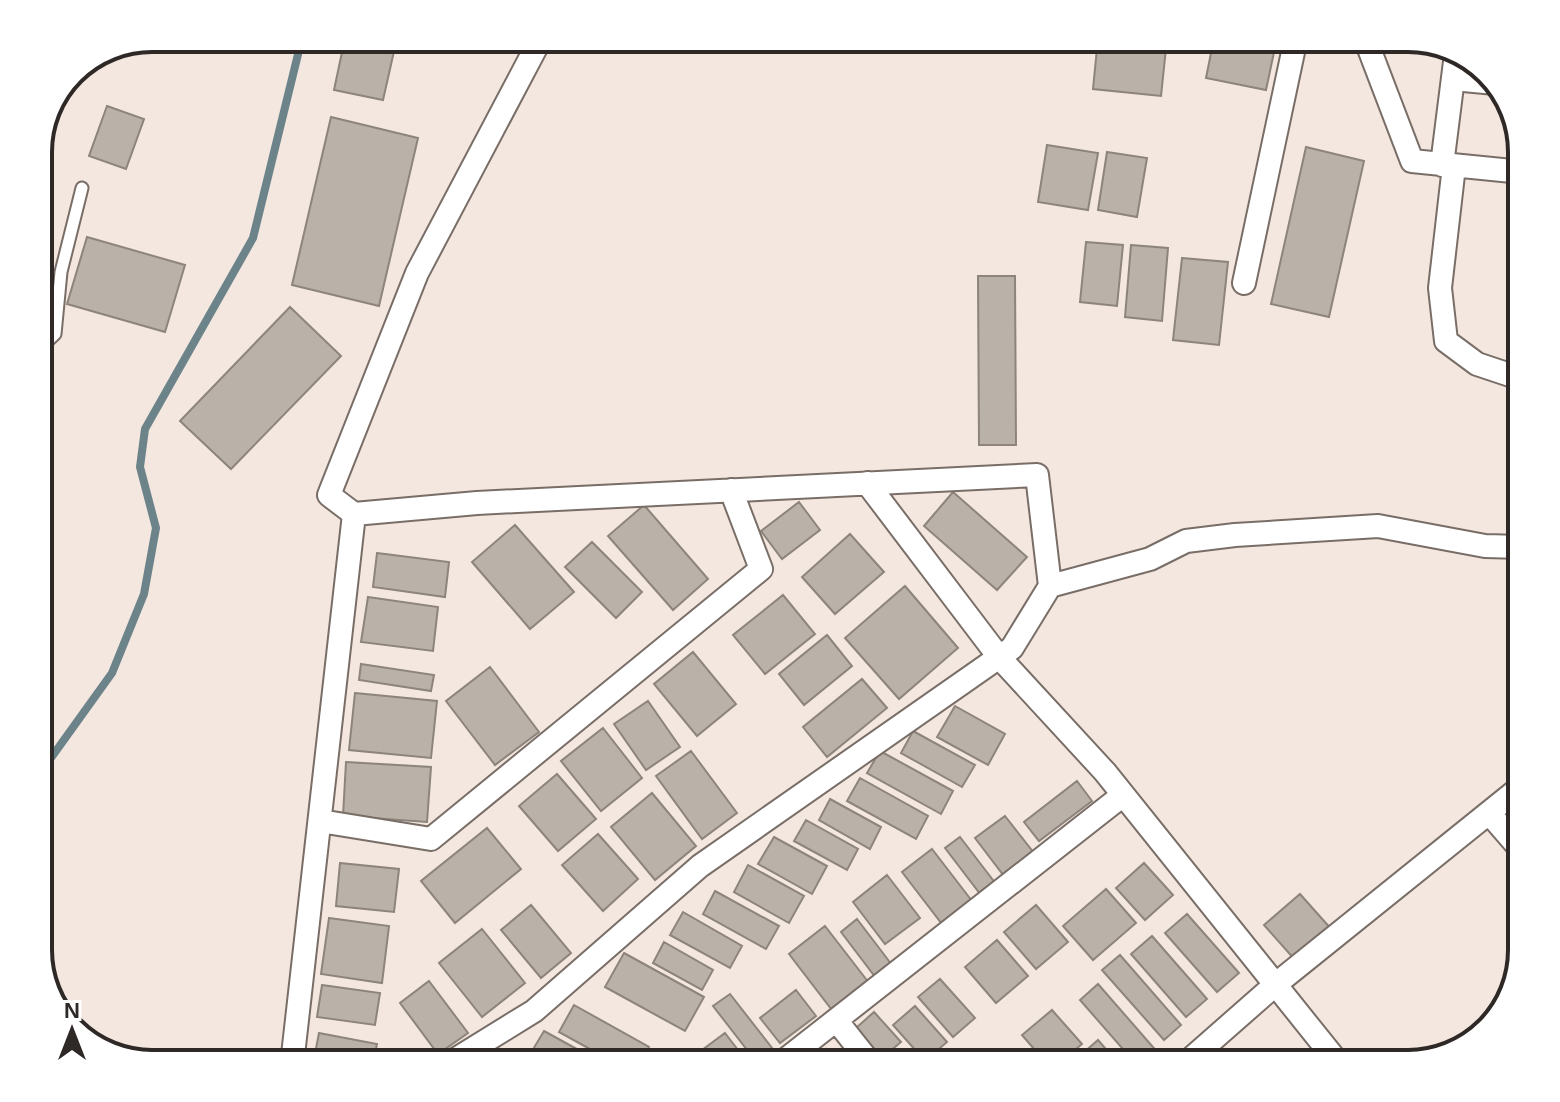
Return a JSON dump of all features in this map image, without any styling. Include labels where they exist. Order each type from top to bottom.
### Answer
[{"type":"street","points":[[471,1050],[534,1011],[700,866],[1012,648],[1050,586],[1037,475],[477,503],[354,514],[329,495],[417,273],[534,52]]},
{"type":"street","points":[[1244,283],[1293,52]]},
{"type":"street","points":[[1370,52],[1412,161],[1508,171]]},
{"type":"street","points":[[1455,64],[1440,288],[1446,341],[1477,364],[1508,374]]},
{"type":"street","points":[[1453,79],[1478,81]]},
{"type":"street","points":[[867,483],[999,657],[1123,795],[1328,1050]]},
{"type":"street","points":[[320,821],[431,839],[761,569],[731,490]]},
{"type":"street","points":[[294,1050],[354,514]]},
{"type":"street","points":[[1050,586],[1150,559],[1186,541],[1235,535],[1378,526],[1485,546],[1508,547]]},
{"type":"street","points":[[798,1050],[1123,795]]},
{"type":"street","points":[[1201,1050],[1276,984],[1508,797]]},
{"type":"street","points":[[1489,813],[1508,835]]},
{"type":"street","points":[[836,1020],[860,1050]]},
{"type":"lane","points":[[52,337],[55,334],[61,272],[82,188]]},
{"type":"building","points":[[342,52],[394,52],[383,100],[334,90]]},
{"type":"building","points":[[1097,52],[1166,52],[1161,96],[1093,89]]},
{"type":"building","points":[[1211,52],[1274,52],[1266,90],[1206,78]]},
{"type":"building","points":[[107,106],[144,119],[126,169],[89,156]]},
{"type":"building","points":[[331,117],[418,138],[379,306],[292,285]]},
{"type":"building","points":[[1047,145],[1098,153],[1088,210],[1038,202]]},
{"type":"building","points":[[1306,147],[1364,161],[1329,317],[1271,304]]},
{"type":"building","points":[[1107,152],[1147,158],[1137,217],[1098,210]]},
{"type":"building","points":[[87,237],[185,265],[165,332],[67,304]]},
{"type":"building","points":[[1086,242],[1123,245],[1117,306],[1080,302]]},
{"type":"building","points":[[1131,245],[1168,248],[1162,321],[1125,317]]},
{"type":"building","points":[[1182,258],[1228,262],[1219,345],[1173,340]]},
{"type":"building","points":[[978,276],[1015,276],[1016,445],[979,445]]},
{"type":"building","points":[[290,307],[341,356],[231,469],[180,421]]},
{"type":"building","points":[[953,492],[1027,557],[997,590],[924,526]]},
{"type":"building","points":[[799,502],[820,530],[782,559],[761,531]]},
{"type":"building","points":[[644,505],[708,579],[673,610],[608,536]]},
{"type":"building","points":[[515,525],[574,592],[530,629],[472,562]]},
{"type":"building","points":[[850,534],[884,572],[835,614],[802,577]]},
{"type":"building","points":[[592,542],[642,592],[616,618],[565,567]]},
{"type":"building","points":[[377,553],[449,562],[445,597],[373,587]]},
{"type":"building","points":[[905,586],[958,648],[899,699],[845,638]]},
{"type":"building","points":[[783,595],[815,634],[765,674],[733,635]]},
{"type":"building","points":[[368,597],[438,607],[433,651],[361,642]]},
{"type":"building","points":[[827,635],[852,666],[804,705],[779,674]]},
{"type":"building","points":[[693,652],[736,704],[697,736],[654,684]]},
{"type":"building","points":[[361,664],[434,675],[431,691],[359,680]]},
{"type":"building","points":[[490,667],[539,732],[495,765],[446,701]]},
{"type":"building","points":[[862,679],[887,708],[827,757],[803,727]]},
{"type":"building","points":[[355,693],[437,701],[431,758],[349,750]]},
{"type":"building","points":[[648,701],[680,747],[646,770],[614,724]]},
{"type":"building","points":[[955,706],[1005,734],[988,765],[937,737]]},
{"type":"building","points":[[603,728],[642,778],[601,811],[561,761]]},
{"type":"building","points":[[913,731],[975,765],[962,787],[901,753]]},
{"type":"building","points":[[691,751],[737,813],[702,839],[656,776]]},
{"type":"building","points":[[880,751],[953,791],[941,814],[867,773]]},
{"type":"building","points":[[346,762],[431,767],[427,822],[343,816]]},
{"type":"building","points":[[557,774],[596,819],[558,851],[519,806]]},
{"type":"building","points":[[860,778],[928,816],[916,839],[847,801]]},
{"type":"building","points":[[1077,781],[1092,801],[1039,841],[1024,822]]},
{"type":"building","points":[[652,793],[696,846],[655,880],[611,827]]},
{"type":"building","points":[[830,799],[881,827],[870,849],[819,820]]},
{"type":"building","points":[[1005,816],[1034,853],[1004,876],[975,838]]},
{"type":"building","points":[[806,820],[858,849],[847,870],[794,841]]},
{"type":"building","points":[[487,828],[521,869],[455,923],[421,881]]},
{"type":"building","points":[[598,834],[638,879],[603,911],[562,865]]},
{"type":"building","points":[[774,837],[827,866],[812,894],[758,864]]},
{"type":"building","points":[[960,837],[996,884],[981,895],[945,848]]},
{"type":"building","points":[[932,849],[972,901],[942,924],[902,872]]},
{"type":"building","points":[[340,863],[399,869],[394,912],[336,906]]},
{"type":"building","points":[[1144,863],[1173,895],[1145,920],[1116,888]]},
{"type":"building","points":[[748,865],[804,896],[789,923],[734,892]]},
{"type":"building","points":[[887,875],[920,918],[885,944],[853,902]]},
{"type":"building","points":[[1106,889],[1136,923],[1093,960],[1063,926]]},
{"type":"building","points":[[715,891],[779,926],[766,949],[703,914]]},
{"type":"building","points":[[1300,894],[1332,930],[1296,961],[1264,925]]},
{"type":"building","points":[[531,905],[571,953],[541,978],[501,930]]},
{"type":"building","points":[[1036,905],[1068,942],[1036,969],[1004,932]]},
{"type":"building","points":[[683,912],[742,946],[730,968],[670,935]]},
{"type":"building","points":[[1187,914],[1239,973],[1217,992],[1165,933]]},
{"type":"building","points":[[329,918],[389,926],[382,983],[321,974]]},
{"type":"building","points":[[857,919],[892,965],[876,978],[841,932]]},
{"type":"building","points":[[825,926],[869,983],[832,1010],[789,954]]},
{"type":"building","points":[[482,929],[525,983],[482,1017],[439,963]]},
{"type":"building","points":[[1152,936],[1207,999],[1186,1017],[1131,954]]},
{"type":"building","points":[[997,940],[1028,976],[996,1003],[965,967]]},
{"type":"building","points":[[664,942],[713,970],[702,990],[653,963]]},
{"type":"building","points":[[624,953],[704,997],[685,1031],[605,987]]},
{"type":"building","points":[[1120,955],[1181,1025],[1164,1040],[1102,970]]},
{"type":"building","points":[[940,979],[975,1018],[953,1037],[918,997]]},
{"type":"building","points":[[429,981],[468,1033],[444,1050],[435,1050],[400,1003]]},
{"type":"building","points":[[1098,984],[1156,1050],[1124,1050],[1080,1000]]},
{"type":"building","points":[[322,985],[380,993],[375,1025],[317,1017]]},
{"type":"building","points":[[796,990],[816,1016],[780,1043],[760,1018]]},
{"type":"building","points":[[730,994],[774,1050],[747,1050],[713,1006]]},
{"type":"building","points":[[574,1005],[649,1047],[647,1050],[592,1050],[559,1032]]},
{"type":"building","points":[[915,1006],[947,1042],[938,1050],[915,1050],[893,1025]]},
{"type":"building","points":[[1052,1010],[1082,1044],[1075,1050],[1035,1050],[1022,1035]]},
{"type":"building","points":[[874,1012],[901,1042],[892,1050],[875,1050],[856,1028]]},
{"type":"building","points":[[544,1031],[579,1050],[533,1050]]},
{"type":"building","points":[[319,1033],[377,1044],[376,1050],[316,1050]]},
{"type":"building","points":[[725,1033],[738,1050],[702,1050]]},
{"type":"building","points":[[1098,1040],[1107,1050],[1087,1050]]},
{"type":"waterway","points":[[52,757],[112,673],[144,594],[156,528],[140,467],[145,429],[253,238],[299,52]]}]
